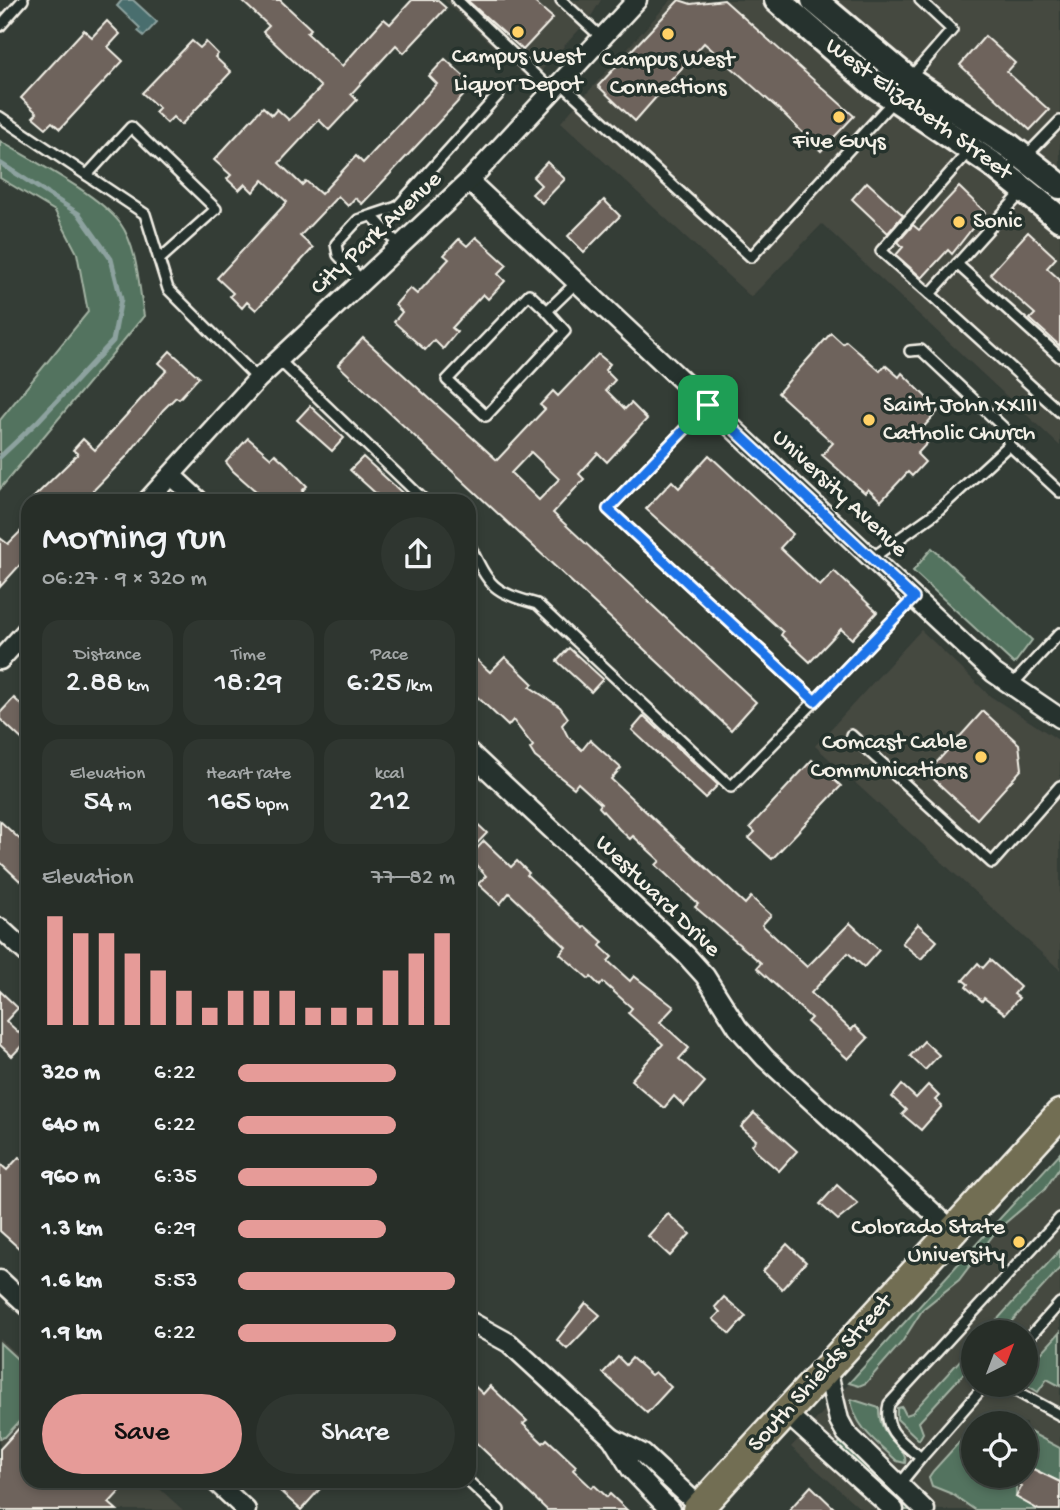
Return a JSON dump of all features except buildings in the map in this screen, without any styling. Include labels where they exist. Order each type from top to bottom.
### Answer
[{"type":"main road","name":"West Elizabeth Street","points":[[777,0],[841,58],[1025,157],[1060,186]]},
{"type":"main road","name":"West Elizabeth Street","points":[[822,3],[902,90],[971,150],[1060,219]]},
{"type":"main road","name":"South Shields Street","points":[[698,1508],[1060,1114]]},
{"type":"street","name":"City Park Avenue","points":[[154,494],[258,379],[469,181],[602,38],[629,3]]},
{"type":"street","name":"University Avenue","points":[[469,181],[914,598],[1011,686],[1060,718]]},
{"type":"street","points":[[171,475],[192,494]]},
{"type":"street","points":[[0,660],[21,642]]},
{"type":"street","name":"Westward Drive","points":[[476,759],[686,955],[705,976],[738,1028],[765,1058],[953,1231]]},
{"type":"street","points":[[0,928],[21,948]]},
{"type":"street","points":[[0,1280],[21,1300]]},
{"type":"street","points":[[476,1325],[509,1343],[612,1438],[642,1454],[698,1508]]},
{"type":"street","points":[[827,1369],[838,1420],[846,1433],[925,1510]]},
{"type":"street","points":[[786,1413],[894,1510]]},
{"type":"street","points":[[612,1438],[631,1469],[670,1510]]},
{"type":"street","points":[[223,1488],[246,1510]]},
{"type":"lane","points":[[0,26],[23,0]]},
{"type":"lane","points":[[457,0],[751,257],[902,90],[952,30],[920,0]]},
{"type":"lane","points":[[561,0],[602,38]]},
{"type":"lane","points":[[362,281],[338,255],[337,244],[358,220],[397,207],[499,94]]},
{"type":"lane","points":[[0,117],[145,214],[168,289],[258,379]]},
{"type":"lane","points":[[930,294],[957,264],[1016,183],[1025,157],[1060,121]]},
{"type":"lane","points":[[87,175],[131,127],[216,209],[159,260]]},
{"type":"lane","points":[[971,150],[881,251],[1060,412]]},
{"type":"lane","points":[[372,216],[400,246]]},
{"type":"lane","points":[[957,264],[1060,357]]},
{"type":"lane","points":[[547,311],[577,282]]},
{"type":"lane","points":[[529,294],[547,311],[565,331],[486,416],[447,380],[529,294]]},
{"type":"lane","points":[[910,351],[921,350],[1004,428],[1009,445],[1060,492]]},
{"type":"lane","points":[[279,360],[418,494]]},
{"type":"lane","points":[[708,405],[608,509],[815,701]]},
{"type":"lane","points":[[872,558],[934,514],[1009,445]]},
{"type":"lane","points":[[476,560],[483,575],[502,594],[537,604],[731,787],[914,598]]},
{"type":"lane","points":[[1011,686],[1060,633]]},
{"type":"lane","points":[[851,735],[992,863],[1060,786]]},
{"type":"lane","points":[[921,1458],[890,1429],[886,1417],[890,1404],[1060,1218]]},
{"type":"lane","points":[[1038,1328],[1060,1303]]},
{"type":"lane","points":[[900,1485],[975,1397]]},
{"type":"lane","points":[[1027,1397],[1060,1415]]},
{"type":"lane","points":[[476,1488],[499,1510]]},
{"type":"shaded area","points":[[444,0],[601,0],[590,18],[531,82]]},
{"type":"shaded area","points":[[671,0],[1060,0],[1060,446],[822,224],[751,297],[561,122]]},
{"type":"shaded area","points":[[921,630],[990,696],[1060,741],[1060,970],[815,746]]},
{"type":"shaded area","name":"Colorado State University","points":[[1060,1153],[1060,1510],[862,1510],[791,1447]]},
{"type":"shaded area","points":[[0,1339],[21,1358],[21,1488],[159,1488],[183,1510],[0,1510]]},
{"type":"green space","points":[[0,141],[81,189],[120,223],[131,244],[144,316],[0,489],[0,420],[88,312],[77,253],[55,211],[0,178]]},
{"type":"green space","points":[[932,548],[1032,640],[1014,664],[913,571]]},
{"type":"green space","points":[[1060,1153],[1060,1167],[1045,1189],[997,1230],[959,1280],[923,1309],[902,1342],[866,1383],[859,1386],[849,1383]]},
{"type":"green space","points":[[1060,1250],[1060,1268],[1013,1320],[997,1320]]},
{"type":"green space","points":[[1060,1332],[1060,1386],[1047,1379],[1038,1392],[1038,1357]]},
{"type":"green space","points":[[0,1343],[21,1362],[21,1420],[5,1437],[0,1438]]},
{"type":"green space","points":[[961,1359],[961,1376],[919,1422],[923,1433],[919,1440],[897,1419],[897,1408],[902,1407],[906,1415],[912,1413]]},
{"type":"green space","points":[[851,1399],[879,1408],[883,1428],[902,1452],[905,1463],[897,1461],[868,1434],[857,1418]]},
{"type":"green space","points":[[1038,1436],[1060,1448],[1060,1482],[1038,1471]]},
{"type":"green space","points":[[961,1440],[961,1488],[1016,1488],[1016,1497],[1039,1510],[975,1510],[952,1494],[932,1486],[929,1477]]},
{"type":"green space","points":[[841,1441],[915,1510],[904,1510],[836,1447]]},
{"type":"water","points":[[122,0],[133,0],[157,22],[144,36],[138,31],[140,28],[117,6]]},
{"type":"waterway","points":[[0,163],[79,214],[111,259],[121,299],[113,341],[0,457]]},
{"type":"place","name":"Campus West Liquor Depot","points":[[518,32]]},
{"type":"place","name":"Campus West Connections","points":[[668,34]]},
{"type":"place","name":"Five Guys","points":[[839,117]]},
{"type":"place","name":"Sonic","points":[[959,222]]},
{"type":"place","name":"Saint John XXIII Catholic Church","points":[[869,420]]},
{"type":"place","name":"Comcast Cable Communications","points":[[981,757]]},
{"type":"place","name":"Colorado State University","points":[[1019,1242]]},
{"type":"route","points":[[708,405],[914,598],[815,701],[608,509],[708,405]]}]
